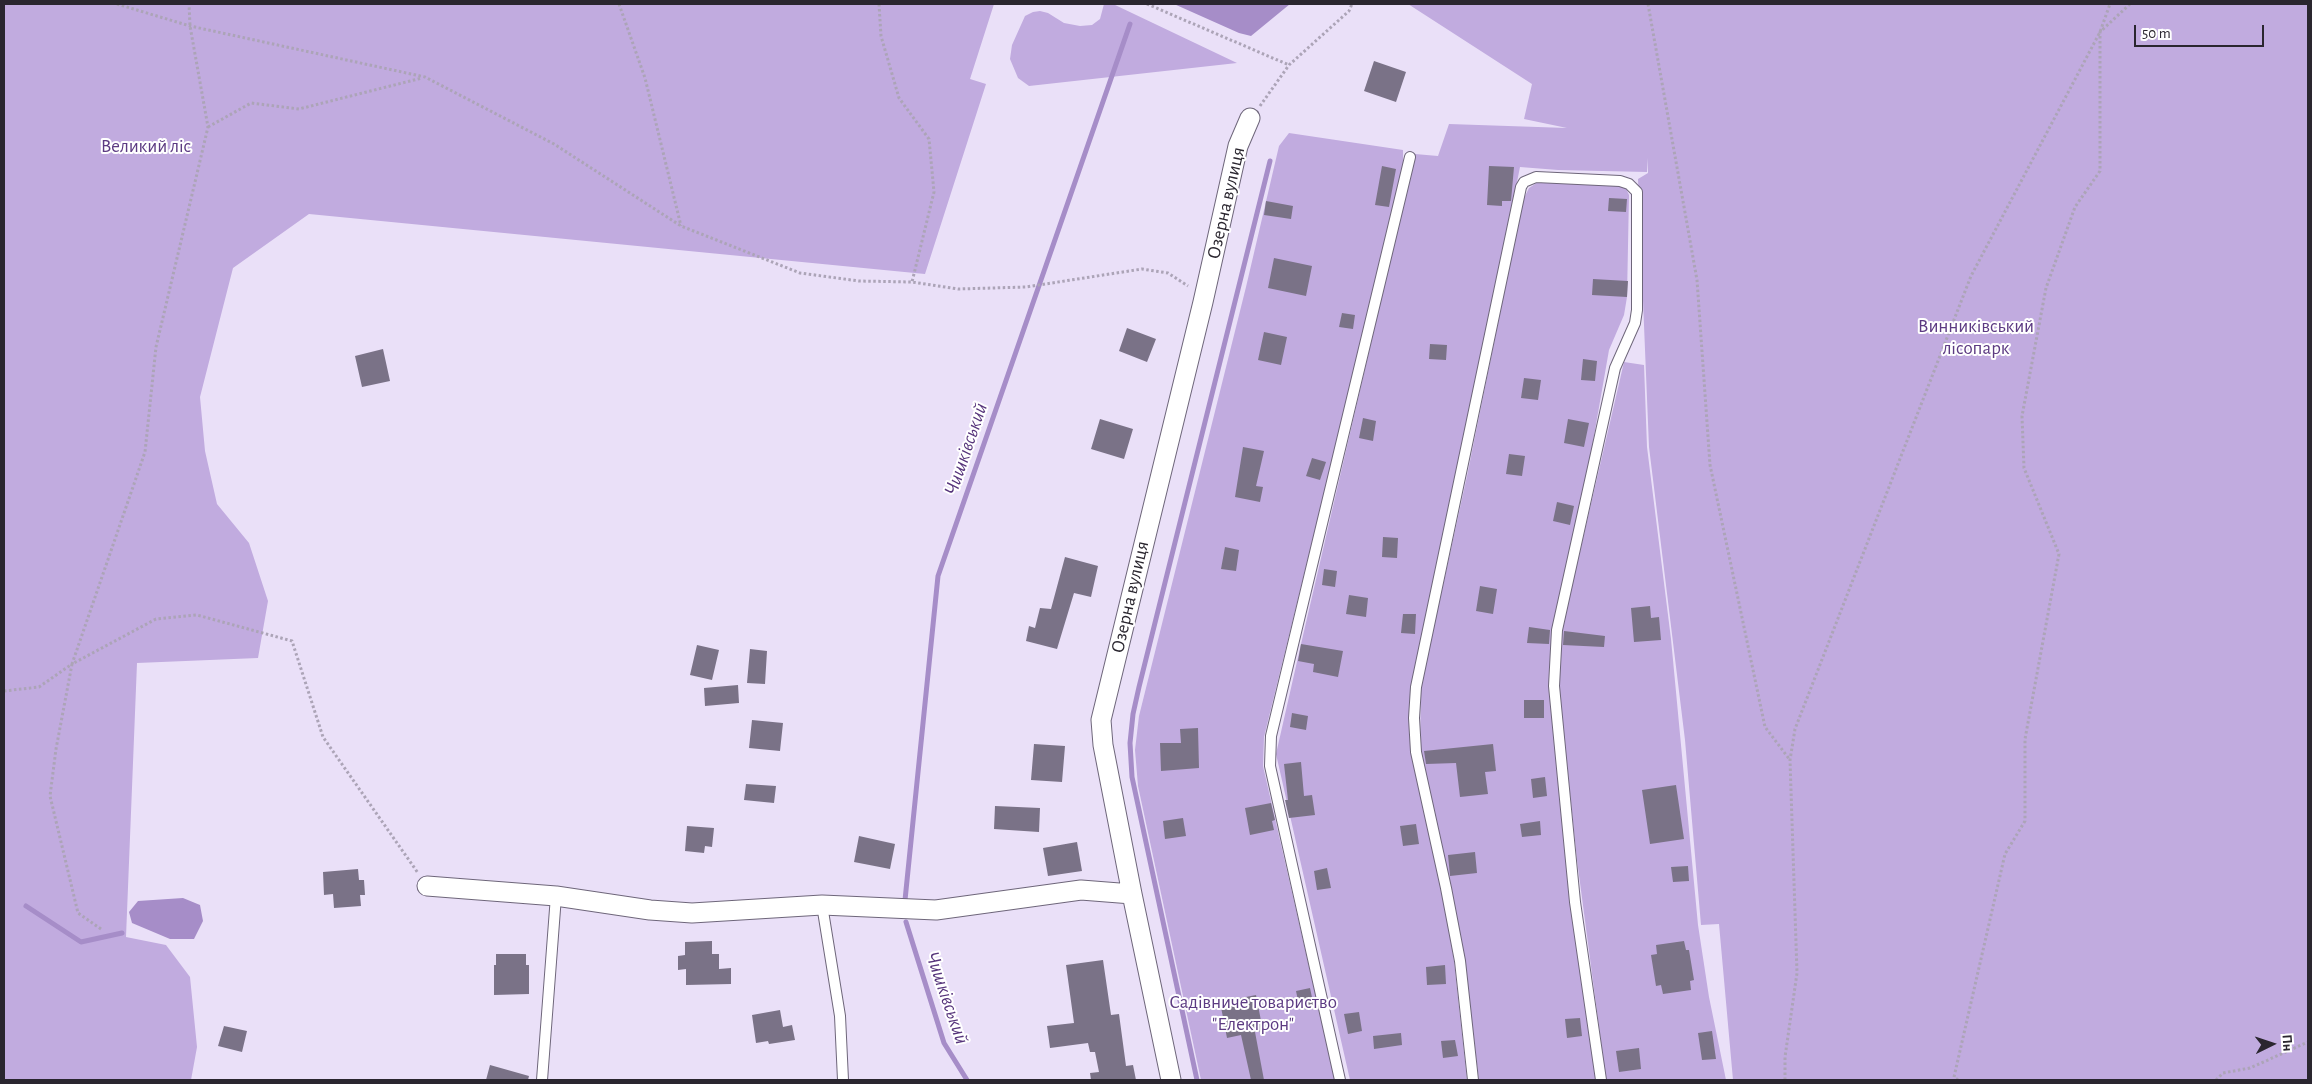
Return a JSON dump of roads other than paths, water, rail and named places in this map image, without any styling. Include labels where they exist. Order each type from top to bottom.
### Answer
[{"type":"street","name":"Озерна вулиця","points":[[1171,1080],[1103,745],[1101,720],[1203,302],[1238,146],[1250,118]]},
{"type":"street","points":[[427,886],[556,896],[650,910],[692,913],[822,905],[936,910],[1081,890],[1132,894]]},
{"type":"lane","points":[[1340,1080],[1270,766],[1271,736],[1410,157]]},
{"type":"lane","points":[[1473,1080],[1460,962],[1416,752],[1416,686],[1521,187],[1524,182],[1536,177],[1620,181],[1629,184],[1637,192],[1638,310],[1615,368],[1557,630],[1555,658],[1554,686],[1575,902],[1601,1080]]},
{"type":"lane","points":[[542,1080],[556,896]]},
{"type":"lane","points":[[822,905],[840,1016],[843,1080]]},
{"type":"waterway","name":"Чишківський","points":[[905,900],[938,576],[1130,24]]},
{"type":"waterway","points":[[1197,1080],[1132,777],[1130,743],[1133,714],[1139,687],[1270,161]]},
{"type":"waterway","points":[[26,906],[81,942],[122,933]]},
{"type":"waterway","name":"Чишківський","points":[[906,922],[944,1043],[967,1080]]},
{"type":"park label","name":"Великий ліс","points":[[146,146]]},
{"type":"park label","name":"Винниківський лісопарк","points":[[1976,337]]},
{"type":"park label","name":"Садівниче товариство \"Електрон\"","points":[[1253,1013]]}]
